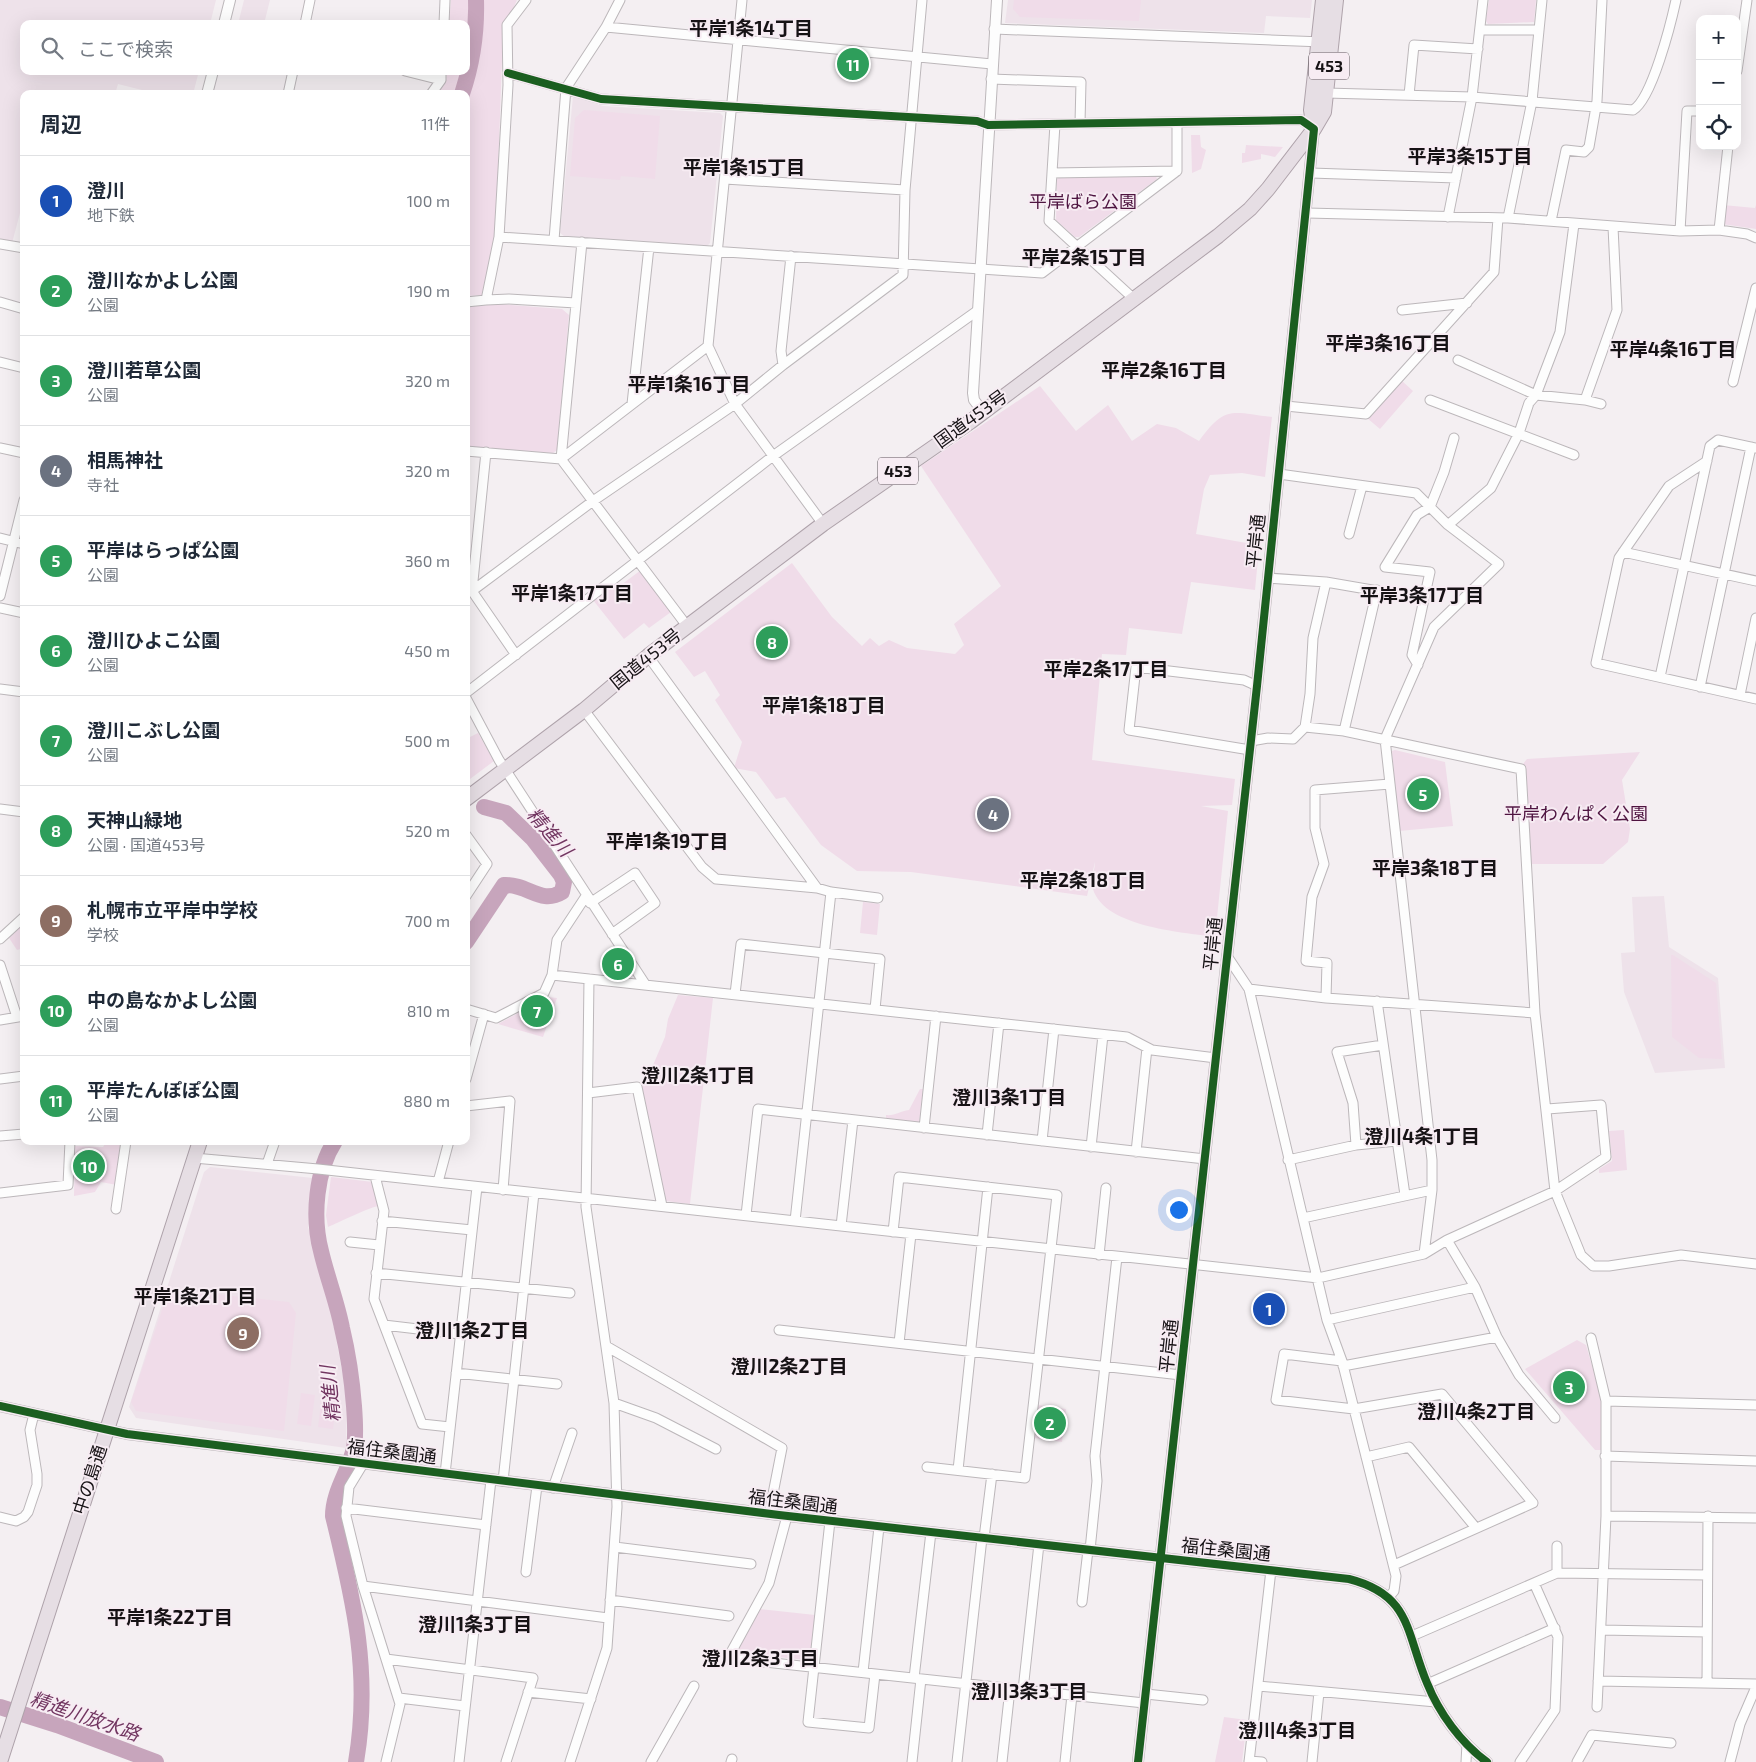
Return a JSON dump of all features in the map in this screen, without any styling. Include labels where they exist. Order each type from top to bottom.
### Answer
[{"type":"highway","name":"平岸通","points":[[1314,129],[1324,112],[1326,92],[1323,0]]},
{"type":"highway","name":"平岸通","points":[[1314,129],[1311,110],[1336,0]]},
{"type":"highway","name":"国道453号","points":[[470,796],[584,710],[687,626],[823,524],[983,412],[1250,209],[1279,176],[1314,129]]},
{"type":"highway","name":"中の島通","points":[[0,1762],[197,1147]]},
{"type":"street","points":[[225,20],[230,0]]},
{"type":"street","points":[[306,20],[310,0]]},
{"type":"street","points":[[486,300],[499,237],[508,73],[507,26],[526,0]]},
{"type":"street","points":[[554,240],[566,88],[606,27],[620,0]]},
{"type":"street","points":[[742,0],[708,346],[735,404],[823,524]]},
{"type":"street","points":[[472,591],[593,501],[735,404],[783,365],[903,275],[906,190],[922,0]]},
{"type":"street","points":[[983,412],[974,400],[973,392],[997,0]]},
{"type":"street","points":[[1448,217],[1472,97],[1482,0]]},
{"type":"street","points":[[1508,218],[1532,102],[1542,0]]},
{"type":"street","points":[[1551,221],[1566,150],[1584,152],[1587,150],[1596,107],[1602,0]]},
{"type":"street","points":[[1326,92],[1472,97],[1628,110],[1637,107],[1667,38],[1676,0]]},
{"type":"street","points":[[1739,60],[1747,0]]},
{"type":"street","points":[[442,1],[444,20]]},
{"type":"street","points":[[606,27],[739,42],[992,64]]},
{"type":"street","points":[[994,29],[1325,42]]},
{"type":"street","points":[[1480,30],[1539,30]]},
{"type":"street","points":[[1409,95],[1414,45],[1478,48]]},
{"type":"street","points":[[508,73],[601,99],[977,121],[988,125],[1300,120],[1314,129]]},
{"type":"street","points":[[208,90],[212,75]]},
{"type":"street","points":[[289,90],[292,75]]},
{"type":"street","points":[[433,90],[441,76]]},
{"type":"street","points":[[991,80],[1080,82],[1080,124]]},
{"type":"street","points":[[1680,231],[1687,111],[1696,111]]},
{"type":"street","points":[[1177,122],[1177,171]]},
{"type":"street","points":[[1055,124],[1049,221],[1134,298]]},
{"type":"street","name":"平岸通","points":[[1138,1762],[1257,686],[1307,213],[1314,129]]},
{"type":"street","points":[[1718,230],[1728,150]]},
{"type":"street","points":[[499,237],[1042,272],[1177,171]]},
{"type":"street","points":[[1052,173],[1177,171]]},
{"type":"street","points":[[1311,173],[1456,178]]},
{"type":"street","points":[[725,179],[906,190]]},
{"type":"street","points":[[1307,213],[1508,218],[1680,231],[1718,230],[1747,234],[1756,238]]},
{"type":"street","points":[[1286,406],[1366,414],[1494,272],[1498,218]]},
{"type":"street","points":[[1448,525],[1491,488],[1519,433],[1529,403],[1536,395],[1560,332],[1564,316],[1574,224]]},
{"type":"street","points":[[1585,400],[1617,310],[1613,227]]},
{"type":"street","points":[[582,242],[561,459],[687,626]]},
{"type":"street","points":[[0,244],[20,247]]},
{"type":"street","points":[[632,404],[648,247]]},
{"type":"street","points":[[783,365],[781,351],[791,256]]},
{"type":"street","points":[[1733,382],[1756,288]]},
{"type":"street","points":[[470,302],[509,299],[576,304]]},
{"type":"street","points":[[0,302],[20,308]]},
{"type":"street","points":[[1402,310],[1467,303]]},
{"type":"street","points":[[470,690],[773,456],[977,311]]},
{"type":"street","points":[[470,451],[561,459],[708,346]]},
{"type":"street","points":[[1458,360],[1536,395],[1585,400],[1601,404]]},
{"type":"street","points":[[0,362],[20,367]]},
{"type":"street","points":[[1430,400],[1574,455]]},
{"type":"street","points":[[1418,665],[1412,655],[1430,572],[1385,567],[1417,515],[1430,507],[1444,472],[1454,438]]},
{"type":"street","points":[[1660,677],[1710,446],[1718,440],[1754,447],[1700,687]]},
{"type":"street","points":[[0,448],[20,452]]},
{"type":"street","points":[[486,452],[472,591],[516,655]]},
{"type":"street","points":[[1706,461],[1669,486],[1619,558],[1596,663],[1756,699]]},
{"type":"street","points":[[1279,474],[1416,493],[1448,525],[1499,564],[1434,626],[1385,739],[1432,1160],[1432,1190],[1424,1254]]},
{"type":"street","points":[[1349,534],[1362,486]]},
{"type":"street","points":[[0,596],[20,517]]},
{"type":"street","points":[[0,538],[20,543]]},
{"type":"street","points":[[1623,552],[1756,581]]},
{"type":"street","points":[[1268,578],[1326,582],[1424,599]]},
{"type":"street","points":[[1257,686],[1244,680],[1136,667],[1129,730],[1250,745],[1268,738],[1293,739],[1305,727],[1310,694],[1313,638],[1326,582]]},
{"type":"street","points":[[1344,731],[1377,590]]},
{"type":"street","points":[[0,608],[20,612]]},
{"type":"street","points":[[1740,695],[1756,618]]},
{"type":"street","points":[[648,656],[817,888]]},
{"type":"street","points":[[0,689],[20,692]]},
{"type":"street","points":[[470,705],[506,769],[588,899],[645,984]]},
{"type":"street","points":[[584,710],[702,867],[716,879],[817,888],[831,892],[878,898]]},
{"type":"street","points":[[1305,727],[1344,731],[1521,769],[1535,1013],[1548,1109],[1555,1191],[1581,1255],[1593,1266],[1609,1266],[1681,1255],[1756,1264]]},
{"type":"street","points":[[1326,998],[1327,963],[1306,961],[1312,897],[1324,864],[1316,828],[1315,790],[1390,784]]},
{"type":"street","points":[[0,810],[20,812]]},
{"type":"street","points":[[470,841],[487,864],[470,890]]},
{"type":"street","points":[[470,1010],[496,1018],[544,993],[552,975],[556,940],[588,899],[635,873],[655,903],[612,934]]},
{"type":"street","points":[[794,1221],[831,892]]},
{"type":"street","points":[[0,939],[20,921]]},
{"type":"street","points":[[735,994],[741,944],[880,959],[875,1009]]},
{"type":"street","points":[[1227,956],[1249,989],[1272,1079],[1288,1160],[1327,1320],[1343,1363],[1394,1565],[1396,1583],[1388,1598]]},
{"type":"street","points":[[0,965],[20,1017],[0,1020]]},
{"type":"street","points":[[552,975],[1103,1034],[1127,1037],[1152,1050],[1216,1058]]},
{"type":"street","points":[[570,1762],[607,1648],[615,1548],[614,1403],[586,1198],[590,979]]},
{"type":"street","points":[[1249,989],[1326,998],[1535,1013]]},
{"type":"street","points":[[1377,1001],[1404,1195]]},
{"type":"street","points":[[470,1065],[484,1014]]},
{"type":"street","points":[[924,1128],[936,1016]]},
{"type":"street","points":[[987,1135],[999,1023]]},
{"type":"street","points":[[1042,1141],[1054,1029]]},
{"type":"street","points":[[1091,1147],[1103,1034]]},
{"type":"street","points":[[1356,1145],[1353,1103],[1337,1052],[1384,1045]]},
{"type":"street","points":[[1136,1152],[1147,1048]]},
{"type":"street","points":[[0,1079],[20,1076]]},
{"type":"street","points":[[588,1093],[637,1087],[662,1206]]},
{"type":"street","points":[[470,1106],[510,1101],[502,1190]]},
{"type":"street","points":[[197,1147],[267,1164],[1318,1278],[1424,1254],[1447,1240],[1555,1191],[1606,1157],[1601,1105],[1548,1109]]},
{"type":"street","points":[[746,1215],[758,1109],[1205,1159]]},
{"type":"street","points":[[841,1226],[852,1120]]},
{"type":"street","points":[[0,1136],[20,1134]]},
{"type":"street","points":[[1288,1160],[1356,1145],[1396,1141]]},
{"type":"street","points":[[0,1193],[68,1185],[70,1145]]},
{"type":"street","points":[[116,1209],[125,1145]]},
{"type":"street","points":[[267,1164],[274,1145]]},
{"type":"street","points":[[438,1182],[448,1145]]},
{"type":"street","points":[[375,1176],[383,1202],[374,1299],[422,1424],[450,1428]]},
{"type":"street","points":[[893,1232],[898,1177],[1057,1195],[1025,1478],[927,1467]]},
{"type":"street","points":[[445,1474],[477,1187]]},
{"type":"street","points":[[958,1470],[988,1188]]},
{"type":"street","points":[[1099,1255],[1106,1188]]},
{"type":"street","points":[[1303,1218],[1432,1190]]},
{"type":"street","points":[[502,1482],[534,1193]]},
{"type":"street","points":[[382,1221],[472,1230]]},
{"type":"street","points":[[899,1343],[911,1234]]},
{"type":"street","points":[[1447,1240],[1475,1287],[1497,1337],[1519,1375],[1556,1418]]},
{"type":"street","points":[[350,1242],[379,1245]]},
{"type":"street","points":[[1082,1602],[1097,1481],[1095,1456],[1117,1257]]},
{"type":"street","points":[[376,1273],[570,1293]]},
{"type":"street","points":[[1327,1320],[1475,1287]]},
{"type":"street","points":[[384,1325],[460,1334]]},
{"type":"street","points":[[778,1330],[1181,1375]]},
{"type":"street","points":[[1394,1565],[1533,1503],[1442,1394],[1354,1409],[1276,1400],[1284,1354],[1343,1363],[1497,1337]]},
{"type":"street","points":[[1591,1338],[1606,1401],[1604,1456],[1606,1516],[1597,1707]]},
{"type":"street","points":[[606,1346],[782,1448],[769,1514]]},
{"type":"street","points":[[456,1373],[557,1384]]},
{"type":"street","points":[[1606,1401],[1756,1405]]},
{"type":"street","points":[[614,1403],[656,1418],[716,1449]]},
{"type":"street","name":"福住桑園通","points":[[0,1406],[106,1430],[502,1482],[1348,1579],[1373,1587],[1388,1598],[1405,1619],[1427,1684],[1436,1702],[1467,1744],[1487,1762]]},
{"type":"street","points":[[0,1517],[16,1521],[24,1517],[37,1485],[30,1430],[34,1414]]},
{"type":"street","points":[[553,1488],[572,1433]]},
{"type":"street","points":[[1366,1457],[1409,1447],[1476,1528]]},
{"type":"street","points":[[1604,1456],[1756,1461]]},
{"type":"street","points":[[354,1463],[346,1508],[363,1586],[399,1698],[400,1709],[386,1762]]},
{"type":"street","points":[[957,1762],[992,1474]]},
{"type":"street","points":[[459,1762],[491,1480]]},
{"type":"street","points":[[526,1572],[537,1486]]},
{"type":"street","points":[[346,1508],[486,1525]]},
{"type":"street","points":[[787,1516],[769,1583],[728,1658],[1072,1695],[1203,1700]]},
{"type":"street","points":[[1606,1516],[1756,1518]]},
{"type":"street","points":[[1707,1682],[1708,1516]]},
{"type":"street","points":[[830,1521],[808,1722],[869,1728],[875,1674]]},
{"type":"street","points":[[863,1672],[879,1526]]},
{"type":"street","points":[[912,1762],[931,1532]]},
{"type":"street","points":[[1023,1690],[1039,1544]]},
{"type":"street","points":[[1557,1546],[1557,1573]]},
{"type":"street","points":[[615,1548],[750,1564]]},
{"type":"street","points":[[1262,1762],[1249,1762],[1271,1570]]},
{"type":"street","points":[[1412,1636],[1557,1573],[1707,1575]]},
{"type":"street","points":[[1520,1762],[1555,1710],[1558,1637],[1534,1583]]},
{"type":"street","points":[[363,1586],[608,1618]]},
{"type":"street","points":[[610,1600],[729,1616]]},
{"type":"street","points":[[1427,1684],[1555,1628]]},
{"type":"street","points":[[1601,1630],[1707,1632]]},
{"type":"street","points":[[386,1659],[533,1678],[506,1762]]},
{"type":"street","points":[[1598,1681],[1707,1682],[1756,1685],[1740,1724],[1730,1762]]},
{"type":"street","points":[[651,1762],[694,1686]]},
{"type":"street","points":[[1258,1686],[1436,1702]]},
{"type":"street","points":[[1002,1762],[1010,1689]]},
{"type":"street","points":[[528,1692],[591,1699]]},
{"type":"street","points":[[1312,1762],[1319,1692]]},
{"type":"street","points":[[1065,1762],[1072,1695]]},
{"type":"street","points":[[399,1698],[465,1706]]},
{"type":"street","points":[[1577,1762],[1592,1735],[1671,1743]]},
{"type":"street","points":[[1466,1762],[1467,1744]]},
{"type":"shaded area","points":[[0,0],[216,0],[211,20],[20,20],[20,75],[198,75],[194,90],[142,90],[118,84],[116,90],[20,90],[20,213],[12,243],[0,241]]},
{"type":"shaded area","points":[[244,0],[270,0],[265,20],[239,20]]},
{"type":"shaded area","points":[[1008,0],[1312,0],[1310,18],[1266,16],[1264,33],[1005,23]]},
{"type":"shaded area","points":[[573,96],[603,106],[720,113],[723,116],[710,243],[707,246],[564,236],[560,233]]},
{"type":"shaded area","points":[[1664,896],[1669,947],[1718,978],[1725,1068],[1655,1073],[1624,992],[1621,953],[1635,952],[1632,897]]},
{"type":"shaded area","points":[[210,1167],[313,1178],[308,1227],[325,1279],[345,1387],[347,1406],[346,1448],[136,1418],[129,1407],[204,1172]]},
{"type":"green space","points":[[451,0],[517,0],[503,31],[496,228],[482,295],[470,296],[470,90],[440,90],[446,82],[447,75],[470,75],[470,20],[449,20]]},
{"type":"green space","points":[[1014,0],[1141,0],[1139,21],[1020,17],[1013,9]]},
{"type":"green space","points":[[1489,0],[1536,0],[1534,22],[1488,24],[1486,21]]},
{"type":"green space","points":[[845,50],[864,52],[861,76],[843,75]]},
{"type":"green space","points":[[584,110],[660,116],[655,179],[621,176],[620,180],[570,176],[575,118]]},
{"type":"green space","points":[[1191,135],[1200,135],[1201,147],[1206,150],[1201,169],[1192,173]]},
{"type":"green space","points":[[1246,145],[1283,147],[1275,157],[1261,154],[1261,159],[1242,163],[1242,153],[1245,153]]},
{"type":"green space","name":"平岸ばら公園","points":[[1156,176],[1157,179],[1079,237],[1075,237],[1056,220],[1057,179],[1060,177]]},
{"type":"green space","points":[[1723,205],[1755,208],[1756,205],[1756,229],[1722,224]]},
{"type":"green space","points":[[500,304],[562,309],[569,315],[557,450],[553,453],[470,447],[470,307]]},
{"type":"green space","points":[[1401,380],[1413,391],[1380,429],[1367,418]]},
{"type":"green space","points":[[1040,386],[1076,431],[1108,405],[1132,441],[1157,424],[1176,428],[1199,441],[1208,429],[1223,416],[1238,413],[1272,417],[1265,477],[1242,473],[1210,475],[1204,489],[1196,534],[1252,544],[1252,547],[1259,548],[1255,590],[1191,582],[1182,634],[1129,628],[1126,655],[1102,654],[1092,760],[1235,779],[1232,805],[1201,806],[1228,811],[1215,937],[1144,925],[1125,919],[1110,910],[1098,899],[1092,885],[1095,862],[1087,896],[911,872],[857,871],[821,845],[785,797],[776,799],[756,772],[734,768],[742,742],[715,700],[720,695],[705,671],[694,677],[675,652],[792,563],[832,617],[862,646],[870,638],[879,646],[889,640],[907,648],[955,654],[964,645],[954,624],[1001,586],[921,466]]},
{"type":"green space","points":[[641,570],[671,612],[649,628],[644,623],[624,639],[593,600],[614,584],[617,588]]},
{"type":"green space","points":[[478,733],[494,761],[470,779],[470,737]]},
{"type":"green space","points":[[1395,750],[1445,762],[1453,826],[1399,831],[1392,751]]},
{"type":"green space","name":"平岸わんぱく公園","points":[[1640,752],[1622,780],[1630,829],[1628,842],[1603,864],[1531,864],[1523,764],[1527,759]]},
{"type":"green space","points":[[863,902],[880,904],[877,935],[860,933]]},
{"type":"green space","points":[[20,927],[20,949],[17,950],[9,938]]},
{"type":"green space","points":[[615,953],[629,977],[613,975]]},
{"type":"green space","points":[[1671,955],[1716,983],[1722,1059],[1699,1058],[1672,1037]]},
{"type":"green space","points":[[678,995],[713,998],[690,1204],[666,1201],[640,1083],[645,1084],[665,1037],[668,1019]]},
{"type":"green space","points":[[548,997],[557,998],[543,1037],[498,1024]]},
{"type":"green space","points":[[920,1089],[923,1089],[919,1124],[886,1120],[886,1115],[909,1110]]},
{"type":"green space","points":[[1624,1130],[1627,1170],[1599,1173],[1599,1169],[1612,1161],[1609,1131]]},
{"type":"green space","points":[[104,1145],[122,1145],[117,1185],[101,1182],[95,1192],[74,1196],[75,1146],[103,1147]]},
{"type":"green space","points":[[331,1177],[373,1182],[379,1206],[328,1227],[326,1215]]},
{"type":"green space","points":[[169,1289],[289,1302],[296,1313],[284,1431],[136,1411],[131,1402]]},
{"type":"green space","points":[[1577,1340],[1586,1345],[1603,1404],[1601,1450],[1595,1450],[1525,1369]]},
{"type":"green space","points":[[301,1393],[315,1395],[311,1426],[297,1424]]},
{"type":"green space","points":[[322,1395],[337,1397],[333,1429],[318,1427]]},
{"type":"green space","points":[[1038,1405],[1066,1409],[1062,1442],[1034,1438]]},
{"type":"green space","points":[[759,1609],[815,1615],[810,1656],[806,1660],[741,1653],[739,1648]]},
{"type":"green space","points":[[1224,1717],[1247,1720],[1242,1762],[1215,1762]]},
{"type":"waterway","name":"精進川","points":[[470,66],[474,48],[476,0]]},
{"type":"waterway","name":"精進川","points":[[463,90],[468,75]]},
{"type":"waterway","name":"精進川","points":[[470,936],[504,885],[547,896],[562,892],[564,882],[561,875],[533,839],[506,813],[484,807]]},
{"type":"waterway","name":"精進川","points":[[333,1145],[320,1180],[316,1209],[318,1238],[346,1347],[354,1411],[354,1448],[338,1490],[333,1516],[348,1578],[361,1668],[362,1698],[356,1762]]},
{"type":"waterway","name":"精進川放水路","points":[[0,1707],[57,1725],[156,1762]]},
{"type":"cycle path","points":[[508,73],[601,99],[977,121],[988,125],[1301,120],[1314,129],[1257,686],[1138,1762]]},
{"type":"cycle path","points":[[0,1406],[127,1434],[779,1515],[1349,1579],[1370,1586],[1385,1595],[1396,1606],[1410,1633],[1427,1683],[1444,1716],[1468,1746],[1487,1762]]},
{"type":"place","name":"平岸たんぽぽ公園","points":[[853,64]]},
{"type":"place","name":"天神山緑地","points":[[772,642]]},
{"type":"place","name":"平岸はらっぱ公園","points":[[1423,794]]},
{"type":"place","name":"相馬神社","points":[[993,814]]},
{"type":"place","name":"澄川ひよこ公園","points":[[618,964]]},
{"type":"place","name":"澄川こぶし公園","points":[[537,1011]]},
{"type":"place","name":"中の島なかよし公園","points":[[89,1166]]},
{"type":"place","name":"澄川","points":[[1269,1309]]},
{"type":"place","name":"札幌市立平岸中学校","points":[[243,1333]]},
{"type":"place","name":"澄川若草公園","points":[[1569,1387]]},
{"type":"place","name":"澄川なかよし公園","points":[[1050,1423]]},
{"type":"district","name":"平岸1条14丁目","points":[[751,28]]},
{"type":"district","name":"平岸3条15丁目","points":[[1470,156]]},
{"type":"district","name":"平岸1条15丁目","points":[[744,167]]},
{"type":"district","name":"平岸2条15丁目","points":[[1084,257]]},
{"type":"district","name":"平岸3条16丁目","points":[[1388,343]]},
{"type":"district","name":"平岸4条16丁目","points":[[1673,349]]},
{"type":"district","name":"平岸2条16丁目","points":[[1164,370]]},
{"type":"district","name":"平岸1条16丁目","points":[[689,384]]},
{"type":"district","name":"平岸1条17丁目","points":[[572,593]]},
{"type":"district","name":"平岸3条17丁目","points":[[1422,595]]},
{"type":"district","name":"平岸2条17丁目","points":[[1106,669]]},
{"type":"district","name":"平岸1条18丁目","points":[[824,705]]},
{"type":"district","name":"平岸1条19丁目","points":[[667,841]]},
{"type":"district","name":"平岸3条18丁目","points":[[1435,868]]},
{"type":"district","name":"平岸2条18丁目","points":[[1083,880]]},
{"type":"district","name":"澄川2条1丁目","points":[[698,1075]]},
{"type":"district","name":"澄川3条1丁目","points":[[1009,1097]]},
{"type":"district","name":"澄川4条1丁目","points":[[1422,1136]]},
{"type":"district","name":"平岸1条21丁目","points":[[195,1296]]},
{"type":"district","name":"澄川1条2丁目","points":[[472,1330]]},
{"type":"district","name":"澄川2条2丁目","points":[[789,1366]]},
{"type":"district","name":"澄川4条2丁目","points":[[1476,1411]]},
{"type":"district","name":"平岸1条22丁目","points":[[170,1617]]},
{"type":"district","name":"澄川1条3丁目","points":[[475,1624]]},
{"type":"district","name":"澄川2条3丁目","points":[[760,1658]]},
{"type":"district","name":"澄川3条3丁目","points":[[1029,1691]]},
{"type":"district","name":"澄川4条3丁目","points":[[1297,1730]]}]
